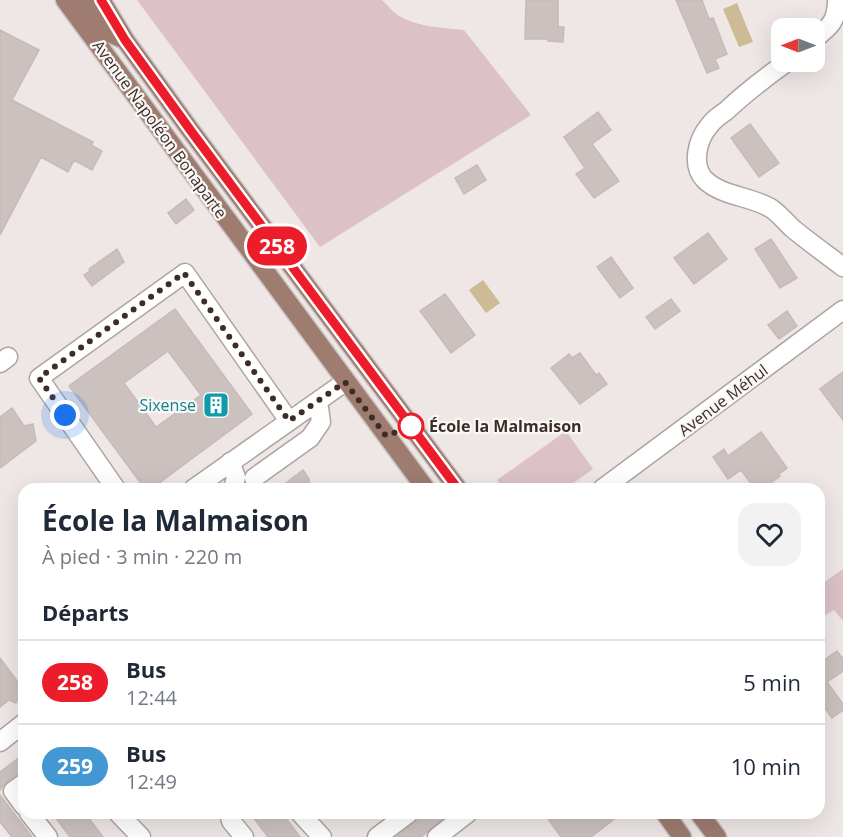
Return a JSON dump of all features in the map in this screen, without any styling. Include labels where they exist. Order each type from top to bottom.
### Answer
[{"type":"main road","name":"Avenue Napoléon Bonaparte","points":[[65,0],[421,483]]},
{"type":"main road","points":[[82,0],[106,32],[125,40]]},
{"type":"main road","name":"Avenue Napoléon Bonaparte","points":[[101,0],[125,40],[454,483]]},
{"type":"main road","points":[[669,819],[682,837]]},
{"type":"main road","points":[[704,819],[717,837]]},
{"type":"street","points":[[825,31],[837,15],[837,0]]},
{"type":"street","points":[[774,72],[744,94],[709,126],[700,141],[696,159],[698,171],[707,181],[720,189],[755,200],[773,210],[843,267]]},
{"type":"street","points":[[112,483],[39,378],[184,273],[289,421]]},
{"type":"street","name":"Avenue Méhul","points":[[610,483],[843,310]]},
{"type":"street","points":[[201,483],[345,382]]},
{"type":"street","points":[[255,477],[310,438],[321,422],[318,401]]},
{"type":"street","points":[[230,462],[236,477],[234,483]]},
{"type":"street","points":[[0,742],[18,728]]},
{"type":"street","points":[[34,819],[48,837]]},
{"type":"street","points":[[124,819],[141,837]]},
{"type":"street","points":[[230,819],[244,837]]},
{"type":"street","points":[[306,819],[322,837]]},
{"type":"street","points":[[376,837],[399,819]]},
{"type":"street","points":[[437,837],[460,819]]},
{"type":"shaded area","points":[[137,0],[382,0],[399,16],[414,23],[464,30],[531,115],[320,247]]},
{"type":"shaded area","points":[[737,3],[753,42],[739,47],[723,9]]},
{"type":"shaded area","points":[[483,280],[500,303],[486,313],[469,290]]},
{"type":"shaded area","points":[[566,431],[593,469],[573,483],[499,483],[497,480]]},
{"type":"shaded area","points":[[843,569],[843,621],[834,610],[825,615],[825,582]]},
{"type":"building","points":[[526,0],[558,0],[558,27],[564,27],[563,42],[548,41],[548,39],[525,39]]},
{"type":"building","points":[[676,0],[702,0],[709,19],[713,18],[727,54],[715,59],[719,68],[707,73]]},
{"type":"building","points":[[0,30],[39,50],[12,100],[93,142],[91,145],[102,151],[92,170],[74,160],[68,172],[41,157],[0,235]]},
{"type":"building","points":[[598,112],[611,130],[592,144],[619,181],[594,198],[576,174],[585,168],[564,137]]},
{"type":"building","points":[[750,124],[779,163],[759,177],[731,138]]},
{"type":"building","points":[[477,165],[486,180],[464,194],[455,178]]},
{"type":"building","points":[[186,199],[194,210],[176,224],[168,213]]},
{"type":"building","points":[[708,233],[727,259],[694,284],[674,258]]},
{"type":"building","points":[[771,239],[797,278],[780,288],[755,249]]},
{"type":"building","points":[[117,249],[124,262],[92,286],[84,275]]},
{"type":"building","points":[[611,257],[633,288],[620,298],[597,267]]},
{"type":"building","points":[[445,294],[475,335],[451,353],[420,311]]},
{"type":"building","points":[[671,299],[680,311],[655,329],[646,317]]},
{"type":"building","name":"Sixense","points":[[175,309],[252,414],[159,483],[141,483],[69,386]],"holes":[[[168,351],[201,395],[156,427],[124,383]]]},
{"type":"building","points":[[787,311],[797,326],[779,339],[768,325]]},
{"type":"building","points":[[580,353],[596,375],[599,373],[607,384],[580,404],[551,368],[569,354],[572,358]]},
{"type":"building","points":[[843,372],[843,420],[820,389]]},
{"type":"building","points":[[12,408],[24,426],[33,424],[36,441],[0,468],[0,417]]},
{"type":"building","points":[[761,432],[787,468],[771,483],[751,483],[741,470],[728,479],[713,457],[724,449],[728,456]]},
{"type":"building","points":[[303,470],[309,483],[286,483]]},
{"type":"building","points":[[837,651],[843,659],[843,671],[827,682],[843,704],[843,710],[832,718],[825,708],[825,660]]},
{"type":"building","points":[[0,658],[18,682],[18,699],[16,703],[9,700],[0,707]]},
{"type":"building","points":[[18,758],[18,774],[6,782],[0,790],[0,772]]},
{"type":"building","points":[[0,795],[32,837],[12,837],[0,822]]},
{"type":"building","points":[[56,819],[90,819],[103,837],[70,837]]},
{"type":"building","points":[[254,819],[286,819],[300,837],[268,837]]},
{"type":"building","points":[[419,819],[443,819],[421,837],[396,837]]},
{"type":"building","points":[[548,819],[614,819],[591,837],[561,837]]},
{"type":"bus line","name":"258","points":[[101,0],[125,40],[191,131],[454,483]]},
{"type":"place","name":"Sixense","points":[[216,405]]},
{"type":"place","name":"École la Malmaison","points":[[411,426]]},
{"type":"route","points":[[65,415],[39,378],[184,273],[289,421],[345,382],[386,436],[411,426]]}]
